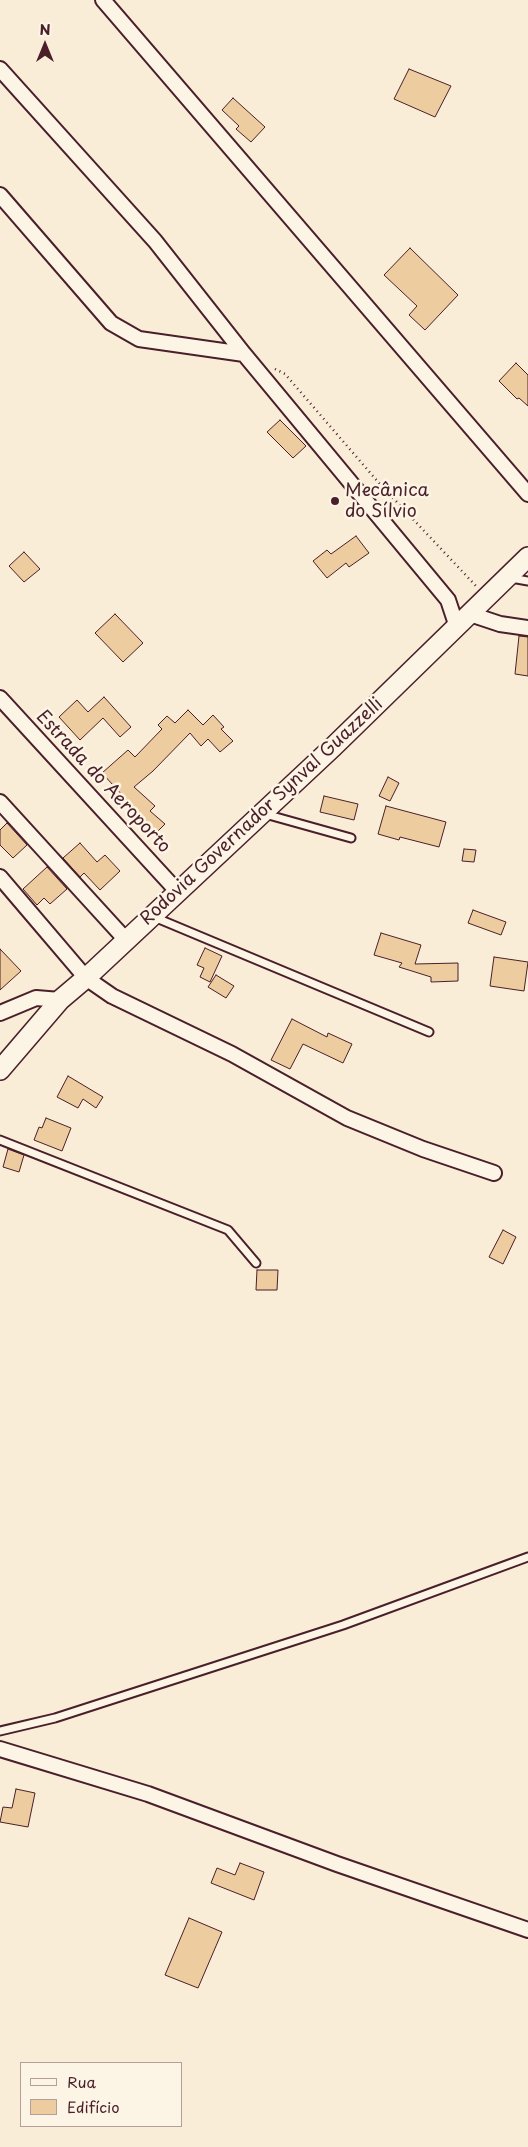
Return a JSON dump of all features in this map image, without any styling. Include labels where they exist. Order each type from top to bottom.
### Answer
[{"type":"main road","name":"Rodovia Governador Synval Guazzelli","points":[[0,1070],[60,1000],[86,978],[262,813],[528,557]]},
{"type":"street","points":[[103,0],[528,494]]},
{"type":"street","points":[[0,69],[154,241],[244,354],[448,600],[463,621],[528,628]]},
{"type":"street","points":[[0,195],[111,322],[138,338],[244,354]]},
{"type":"street","name":"Estrada do Aeroporto","points":[[0,698],[178,891]]},
{"type":"street","points":[[0,802],[126,940]]},
{"type":"street","points":[[0,877],[86,978],[112,996],[232,1054],[347,1118],[423,1149],[494,1173]]},
{"type":"street","points":[[0,1013],[36,998],[60,1000]]},
{"type":"street","points":[[0,1749],[148,1794],[337,1864],[528,1930]]},
{"type":"lane","points":[[508,578],[528,581]]},
{"type":"lane","points":[[262,813],[351,838]]},
{"type":"lane","points":[[151,916],[429,1032]]},
{"type":"lane","points":[[0,1140],[228,1230],[256,1263]]},
{"type":"lane","points":[[0,1731],[55,1718],[343,1625],[528,1557]]},
{"type":"path","points":[[271,366],[285,374],[380,483],[486,597]]},
{"type":"building","points":[[409,69],[451,86],[435,117],[394,99]]},
{"type":"building","points":[[233,98],[265,127],[251,142],[236,129],[239,126],[222,110]]},
{"type":"building","points":[[410,248],[458,295],[425,330],[409,315],[417,306],[384,275]]},
{"type":"building","points":[[516,363],[528,375],[528,406],[519,398],[517,399],[499,381]]},
{"type":"building","points":[[280,420],[306,446],[293,458],[267,432]]},
{"type":"building","points":[[356,536],[369,553],[349,567],[346,563],[327,578],[313,561],[327,550],[331,554]]},
{"type":"building","points":[[24,552],[40,569],[24,582],[9,566]]},
{"type":"building","points":[[115,614],[143,643],[123,662],[95,633]]},
{"type":"building","points":[[519,636],[528,637],[528,676],[515,674]]},
{"type":"building","points":[[104,697],[131,727],[120,737],[103,718],[80,740],[59,717],[77,700],[88,712]]},
{"type":"building","points":[[188,710],[203,725],[213,715],[224,727],[221,729],[233,741],[220,752],[208,739],[201,746],[190,733],[153,771],[134,787],[155,806],[150,811],[165,824],[156,833],[142,821],[139,825],[127,815],[134,808],[102,773],[128,750],[135,757],[162,729],[158,725],[167,716],[175,723]]},
{"type":"building","points":[[388,777],[399,783],[390,801],[379,796]]},
{"type":"building","points":[[324,796],[358,804],[354,820],[320,812]]},
{"type":"building","points":[[386,806],[446,822],[439,847],[400,837],[399,840],[378,834]]},
{"type":"building","points":[[7,823],[27,845],[13,858],[0,845],[0,830]]},
{"type":"building","points":[[80,843],[97,862],[105,855],[120,871],[100,890],[84,873],[80,877],[63,858]]},
{"type":"building","points":[[464,849],[476,850],[474,862],[462,861]]},
{"type":"building","points":[[47,867],[67,889],[50,904],[44,898],[37,905],[23,889]]},
{"type":"building","points":[[473,910],[506,922],[501,935],[468,923]]},
{"type":"building","points":[[381,933],[421,945],[415,964],[458,963],[458,981],[431,982],[431,977],[399,967],[402,963],[374,955]]},
{"type":"building","points":[[205,948],[222,956],[210,982],[200,977],[204,968],[197,965]]},
{"type":"building","points":[[0,949],[21,971],[0,990]]},
{"type":"building","points":[[494,957],[528,962],[524,991],[490,986]]},
{"type":"building","points":[[216,975],[234,986],[226,998],[208,987]]},
{"type":"building","points":[[292,1019],[327,1037],[328,1033],[352,1044],[343,1063],[303,1044],[290,1069],[271,1060]]},
{"type":"building","points":[[68,1076],[103,1097],[96,1108],[83,1099],[78,1108],[57,1097]]},
{"type":"building","points":[[46,1118],[71,1128],[62,1151],[34,1140],[39,1127],[42,1128]]},
{"type":"building","points":[[8,1149],[24,1155],[19,1172],[3,1167]]},
{"type":"building","points":[[503,1230],[516,1237],[503,1264],[489,1257]]},
{"type":"building","points":[[257,1270],[278,1270],[277,1290],[256,1290]]},
{"type":"building","points":[[16,1789],[35,1793],[28,1827],[0,1822],[3,1807],[12,1808]]},
{"type":"building","points":[[240,1863],[264,1872],[254,1900],[211,1883],[217,1868],[235,1875]]},
{"type":"building","points":[[189,1918],[222,1932],[198,1988],[165,1975]]},
{"type":"place","name":"Mecânica do Sílvio","points":[[335,501]]}]
